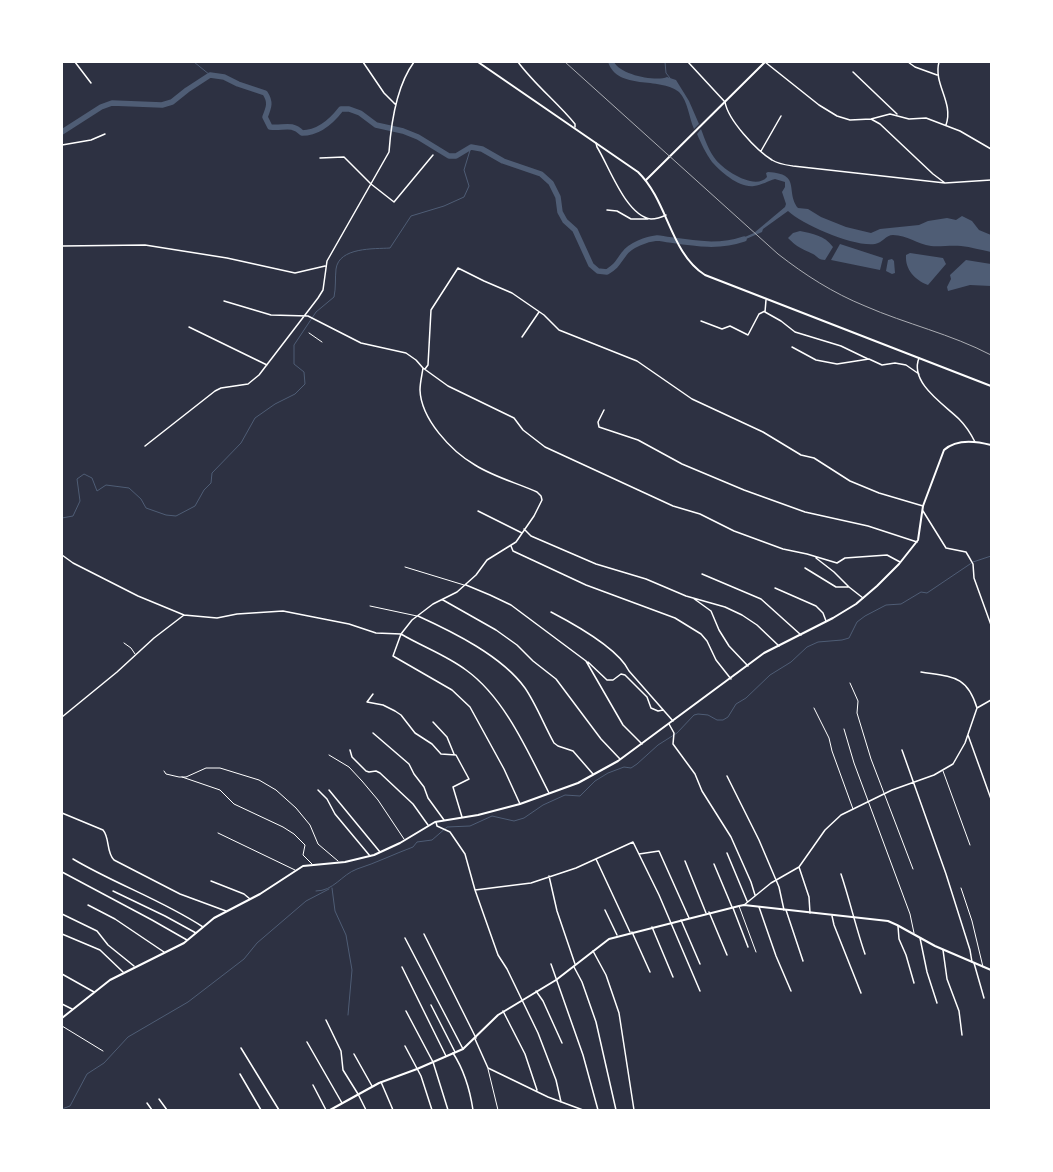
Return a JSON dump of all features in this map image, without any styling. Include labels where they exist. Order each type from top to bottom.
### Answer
[{"type":"street","points":[[75,62],[91,83]]},
{"type":"street","points":[[364,62],[384,93],[397,106]]},
{"type":"street","points":[[145,446],[215,391],[221,388],[248,384],[259,375],[323,290],[326,266],[329,256],[389,152],[390,135],[405,74],[414,62]]},
{"type":"street","points":[[478,62],[596,142],[630,166],[646,180],[656,195],[681,249],[694,267],[712,279],[991,386]]},
{"type":"street","points":[[518,62],[575,124],[574,128]]},
{"type":"street","points":[[688,62],[725,102],[726,109],[736,124],[761,151],[773,160],[788,165],[946,183],[991,180]]},
{"type":"street","points":[[646,180],[765,62],[819,105],[837,116],[850,120],[871,119],[882,115],[897,114],[909,118],[926,118],[946,125],[991,149]]},
{"type":"street","points":[[908,62],[915,67],[937,75]]},
{"type":"street","points":[[939,62],[937,75],[948,106],[949,116],[946,125]]},
{"type":"street","points":[[853,72],[897,114]]},
{"type":"street","points":[[761,151],[781,116]]},
{"type":"street","points":[[871,119],[880,124],[933,174],[946,183]]},
{"type":"street","points":[[62,145],[91,140],[106,134]]},
{"type":"street","points":[[596,142],[597,147],[623,195],[638,212],[650,219]]},
{"type":"street","points":[[320,158],[344,157],[371,184],[394,202],[433,155]]},
{"type":"street","points":[[607,210],[616,211],[631,219],[650,219],[666,216]]},
{"type":"street","points":[[62,246],[145,245],[227,258],[295,273],[326,266]]},
{"type":"street","points":[[520,804],[504,769],[470,707],[452,690],[393,656],[401,634],[418,616],[433,604],[457,592],[476,575],[486,560],[511,546],[522,533],[542,500],[541,496],[525,487],[475,465],[440,435],[432,424],[421,398],[420,384],[424,369],[428,365],[431,310],[458,268],[512,293],[559,330],[637,361],[692,399],[763,432],[801,455],[814,458],[850,481],[879,493],[923,506]]},
{"type":"street","points":[[766,300],[765,310],[768,315],[781,321],[789,329],[795,332],[841,346],[882,365],[906,365],[919,374]]},
{"type":"street","points":[[224,301],[271,314],[305,315],[316,319],[361,343],[406,353],[424,369],[448,386],[514,418],[523,430],[544,448],[673,506],[700,514],[719,525],[783,549],[794,550],[813,557],[837,563],[845,558],[887,555],[900,562]]},
{"type":"street","points":[[701,321],[722,329],[730,326],[748,335],[759,314],[765,310]]},
{"type":"street","points":[[522,337],[538,312]]},
{"type":"street","points":[[189,327],[267,365]]},
{"type":"street","points":[[792,347],[816,360],[837,364],[868,359]]},
{"type":"street","points":[[919,358],[919,374],[924,385],[962,422],[976,442]]},
{"type":"street","points":[[604,410],[598,422],[599,427],[638,440],[696,470],[806,512],[875,527],[917,542]]},
{"type":"street","points":[[62,1018],[94,992],[124,972],[187,940],[226,911],[250,899],[296,870],[312,865],[370,856],[404,840],[435,822],[500,810],[520,804],[549,794],[593,774],[620,759],[731,679],[764,653],[801,635],[863,598],[900,562],[917,542],[923,506],[944,450],[952,445],[976,442],[991,445]]},
{"type":"street","points":[[923,510],[946,548],[966,552],[973,564],[974,578],[991,625]]},
{"type":"street","points":[[478,511],[522,533]]},
{"type":"street","points":[[524,529],[531,536],[596,564],[646,579],[691,597],[725,607],[742,615],[757,626],[779,646]]},
{"type":"street","points":[[511,546],[513,551],[578,581],[675,618],[687,625],[704,638],[716,660],[731,679]]},
{"type":"street","points":[[62,554],[73,563],[138,596],[184,615],[217,618],[243,613],[283,611],[349,624],[376,633],[401,634],[454,662],[486,687],[522,741],[549,794]]},
{"type":"street","points":[[813,557],[834,572],[863,598]]},
{"type":"street","points":[[805,568],[836,587],[849,587]]},
{"type":"street","points":[[702,574],[761,599],[801,635]]},
{"type":"street","points":[[465,585],[511,605],[586,661],[607,680],[613,680],[621,674],[625,675],[647,697],[651,708],[662,710]]},
{"type":"street","points":[[775,588],[816,606],[823,613],[826,621]]},
{"type":"street","points":[[691,597],[711,610],[719,630],[729,646],[748,666]]},
{"type":"street","points":[[443,600],[496,630],[517,645],[533,661],[556,679],[601,739],[620,759]]},
{"type":"street","points":[[551,612],[594,637],[626,664],[629,671],[673,721]]},
{"type":"street","points":[[62,717],[154,638],[184,615]]},
{"type":"street","points":[[418,616],[454,633],[496,661],[525,689],[554,743],[558,746],[573,751],[593,774]]},
{"type":"street","points":[[586,661],[623,725],[642,744]]},
{"type":"street","points":[[748,904],[755,895],[776,880],[799,867],[833,821],[868,801],[943,771],[953,764],[968,735],[977,708],[970,690],[964,683],[950,677],[921,672]]},
{"type":"street","points":[[373,694],[367,702],[383,705],[401,715],[414,733],[432,744],[441,754],[454,754]]},
{"type":"street","points":[[977,708],[991,700]]},
{"type":"street","points":[[433,722],[447,737],[454,754],[459,758],[469,777],[468,781],[453,787],[462,817]]},
{"type":"street","points":[[669,724],[674,733],[673,744],[695,774],[702,791],[731,837],[751,882],[755,895]]},
{"type":"street","points":[[374,733],[409,764],[414,774],[424,787],[428,798],[444,820]]},
{"type":"street","points":[[968,735],[991,799]]},
{"type":"street","points":[[350,750],[352,757],[366,771],[376,771],[380,773],[413,804],[428,825]]},
{"type":"street","points":[[902,750],[946,874],[984,998]]},
{"type":"street","points":[[727,776],[747,813],[776,880],[802,962]]},
{"type":"street","points":[[318,790],[326,799],[335,814],[370,856]]},
{"type":"street","points":[[328,790],[380,852]]},
{"type":"street","points":[[62,813],[103,830],[106,834],[111,857],[114,860],[180,894],[226,911]]},
{"type":"street","points":[[435,822],[437,826],[450,832],[465,854],[475,890],[498,955],[507,969],[540,1040],[556,1080],[561,1102]]},
{"type":"street","points":[[475,890],[531,883],[576,868],[633,842],[671,922],[700,991]]},
{"type":"street","points":[[638,854],[659,851],[688,918]]},
{"type":"street","points":[[726,853],[748,904]]},
{"type":"street","points":[[74,859],[102,876],[171,908],[203,927]]},
{"type":"street","points":[[596,859],[650,972]]},
{"type":"street","points":[[685,862],[727,955]]},
{"type":"street","points":[[714,864],[748,947]]},
{"type":"street","points":[[799,867],[809,897],[810,913]]},
{"type":"street","points":[[62,872],[187,940]]},
{"type":"street","points":[[841,874],[865,954]]},
{"type":"street","points":[[549,876],[557,911],[575,966],[594,1016],[616,1110]]},
{"type":"street","points":[[211,881],[244,894],[250,899]]},
{"type":"street","points":[[113,891],[165,916],[196,934]]},
{"type":"street","points":[[330,1110],[372,1086],[417,1069],[463,1049],[503,1011],[556,980],[609,939],[631,932],[732,907],[748,904],[832,916],[876,919],[898,925],[943,950],[991,970]]},
{"type":"street","points":[[88,905],[116,919],[164,952]]},
{"type":"street","points":[[758,906],[776,956],[792,991]]},
{"type":"street","points":[[605,910],[617,936]]},
{"type":"street","points":[[62,914],[97,931],[108,945],[134,966]]},
{"type":"street","points":[[832,916],[834,925],[861,993]]},
{"type":"street","points":[[681,920],[700,964]]},
{"type":"street","points":[[898,925],[899,939],[906,955],[914,983]]},
{"type":"street","points":[[652,927],[672,977]]},
{"type":"street","points":[[62,934],[100,950],[124,972]]},
{"type":"street","points":[[424,934],[488,1068],[561,1102],[582,1110]]},
{"type":"street","points":[[405,938],[463,1049]]},
{"type":"street","points":[[920,938],[927,972],[937,1003]]},
{"type":"street","points":[[943,950],[947,979],[958,1010],[962,1035]]},
{"type":"street","points":[[593,951],[606,975],[619,1013],[634,1110]]},
{"type":"street","points":[[551,964],[583,1055],[598,1110]]},
{"type":"street","points":[[402,967],[446,1056]]},
{"type":"street","points":[[62,974],[94,992]]},
{"type":"street","points":[[536,991],[544,1001],[562,1043]]},
{"type":"street","points":[[62,1004],[72,1009]]},
{"type":"street","points":[[432,1005],[458,1061],[470,1093],[473,1110]]},
{"type":"street","points":[[406,1011],[433,1062],[448,1110]]},
{"type":"street","points":[[503,1011],[525,1054],[537,1091]]},
{"type":"street","points":[[326,1020],[341,1051],[343,1070],[366,1110]]},
{"type":"street","points":[[307,1042],[342,1103]]},
{"type":"street","points":[[405,1046],[425,1087],[432,1110]]},
{"type":"street","points":[[241,1048],[279,1110]]},
{"type":"street","points":[[354,1054],[372,1086]]},
{"type":"street","points":[[240,1074],[261,1110]]},
{"type":"street","points":[[381,1082],[393,1110]]},
{"type":"street","points":[[313,1084],[326,1110]]},
{"type":"street","points":[[160,1099],[167,1110]]},
{"type":"street","points":[[147,1102],[152,1110]]},
{"type":"lane","points":[[309,333],[322,342]]},
{"type":"lane","points":[[406,567],[465,585]]},
{"type":"lane","points":[[370,606],[418,616]]},
{"type":"lane","points":[[124,644],[133,649],[136,655]]},
{"type":"lane","points":[[850,683],[858,701],[857,713],[871,759],[913,869]]},
{"type":"lane","points":[[814,708],[829,738],[832,751],[853,810]]},
{"type":"lane","points":[[844,729],[868,801],[910,914],[914,934]]},
{"type":"lane","points":[[330,755],[349,767],[362,781],[378,800],[404,840]]},
{"type":"lane","points":[[181,777],[206,768],[220,768],[259,780],[269,785],[296,808],[310,825],[318,844],[339,862]]},
{"type":"lane","points":[[164,771],[166,774],[216,788],[234,804],[263,816],[294,834],[305,845],[303,855],[312,865]]},
{"type":"lane","points":[[943,771],[970,845]]},
{"type":"lane","points":[[218,833],[296,870]]},
{"type":"lane","points":[[961,888],[972,921],[983,967]]},
{"type":"lane","points":[[739,906],[756,952]]},
{"type":"lane","points":[[62,1026],[103,1051]]},
{"type":"lane","points":[[488,1068],[498,1110]]},
{"type":"water","points":[[608,62],[614,62],[623,71],[631,74],[647,78],[655,79],[667,77],[676,80],[689,101],[699,124],[694,129],[684,100],[679,92],[671,87],[620,77],[613,71]]},
{"type":"water","points":[[701,129],[707,145],[716,160],[740,178],[755,182],[762,181],[767,177],[766,173],[768,172],[779,173],[785,176],[791,184],[794,202],[798,208],[808,209],[821,217],[846,227],[871,233],[880,229],[919,225],[928,221],[947,218],[956,220],[962,216],[972,221],[979,230],[991,235],[991,252],[961,246],[931,246],[898,235],[888,236],[875,244],[855,242],[829,234],[795,217],[788,211],[763,229],[762,232],[737,243],[738,240],[754,233],[785,207],[786,204],[782,192],[785,187],[785,182],[775,179],[754,186],[748,186],[736,182],[725,175],[708,156],[697,134]]},
{"type":"water","points":[[800,231],[822,237],[830,243],[833,247],[825,260],[820,259],[800,248],[788,238],[793,233]]},
{"type":"water","points":[[840,244],[883,258],[880,270],[831,260]]},
{"type":"water","points":[[910,253],[943,258],[946,264],[928,285],[915,277],[909,270],[906,255]]},
{"type":"water","points":[[892,259],[894,261],[895,273],[892,274],[886,271],[888,260]]},
{"type":"water","points":[[966,260],[991,264],[991,286],[970,285],[948,291],[947,287],[951,279],[950,275]]},
{"type":"waterway","points":[[194,62],[210,75]]},
{"type":"waterway","points":[[665,62],[666,73],[670,78]]},
{"type":"waterway","points":[[62,132],[101,107],[112,103],[162,105],[172,102],[210,75],[224,77],[238,84],[265,93],[269,105],[265,117],[270,127],[290,127],[302,133],[308,133],[324,126],[341,109],[349,109],[360,113],[376,125],[403,131],[418,137],[449,156],[456,156],[471,147],[482,149],[503,161],[541,174],[551,183],[558,197],[560,212],[565,221],[575,230],[591,265],[598,271],[607,272],[615,266],[630,248],[644,241],[657,238],[701,244],[722,244],[744,239]]},
{"type":"waterway","points":[[62,518],[73,516],[80,501],[77,479],[84,474],[92,478],[97,491],[106,485],[129,488],[141,499],[146,508],[166,515],[176,516],[195,506],[204,490],[211,483],[212,473],[241,443],[255,418],[275,404],[295,394],[305,384],[304,372],[294,364],[294,345],[316,312],[334,297],[336,269],[339,262],[343,257],[350,253],[367,249],[390,248],[411,216],[444,206],[464,197],[469,186],[464,170],[471,147]]},
{"type":"waterway","points":[[316,891],[333,886],[351,872],[413,847],[417,842],[432,840],[447,827],[470,826],[492,816],[514,821],[524,818],[543,805],[565,795],[580,796],[595,781],[608,773],[624,767],[631,768],[637,764],[658,745],[677,733],[694,715],[708,715],[717,720],[723,720],[728,717],[736,704],[746,698],[770,675],[791,662],[807,647],[818,642],[849,638],[857,622],[865,616],[886,605],[901,604],[921,592],[927,593],[973,562],[991,556]]},
{"type":"waterway","points":[[332,888],[335,911],[346,935],[352,970],[348,1015]]},
{"type":"waterway","points":[[62,1109],[70,1106],[87,1074],[104,1063],[128,1037],[188,1002],[244,959],[257,943],[306,901],[329,889]]},
{"type":"railway","points":[[565,62],[778,254],[798,269],[853,301],[960,341],[991,355]]}]
